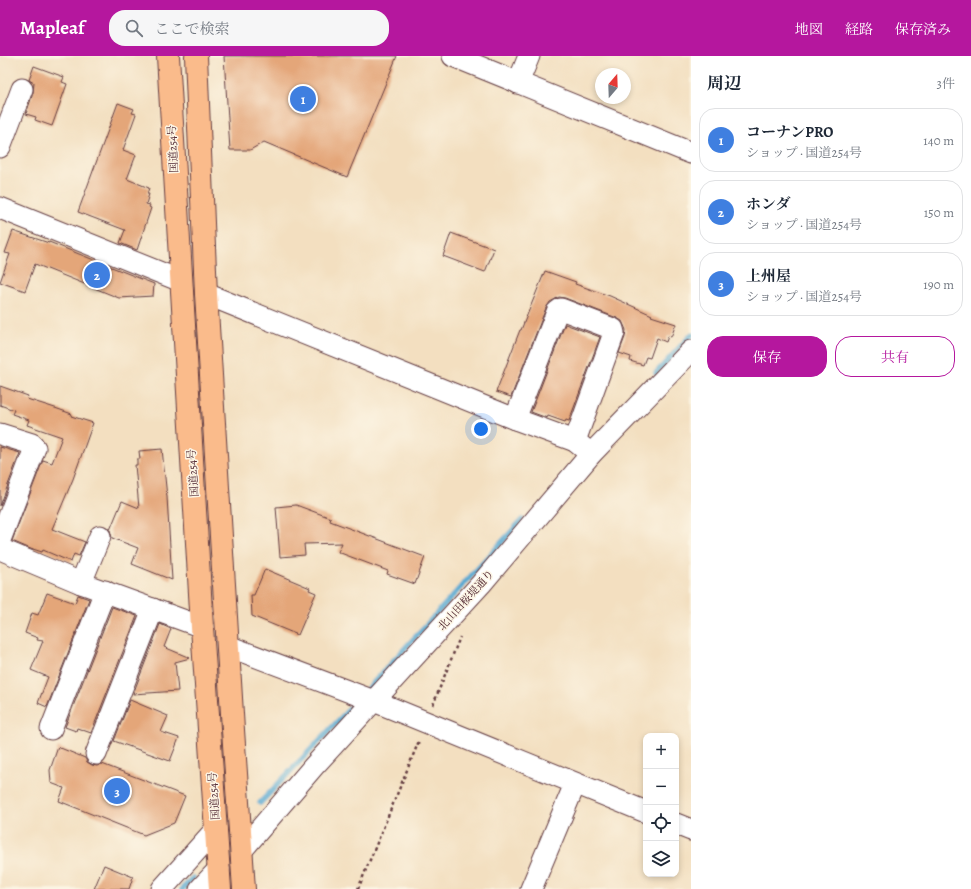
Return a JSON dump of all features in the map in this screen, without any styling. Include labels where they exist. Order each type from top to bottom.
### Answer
[{"type":"highway","name":"国道254号","points":[[168,56],[202,627],[219,879]]},
{"type":"highway","points":[[196,56],[206,294],[232,730],[244,889]]},
{"type":"street","points":[[453,56],[691,153]]},
{"type":"street","points":[[518,83],[529,56]]},
{"type":"street","points":[[0,147],[22,89]]},
{"type":"street","points":[[0,208],[181,281]]},
{"type":"street","points":[[206,294],[515,419],[574,441],[592,454]]},
{"type":"street","points":[[515,419],[557,312],[561,309],[613,329],[614,333],[574,441]]},
{"type":"street","name":"北山田桜堤通り","points":[[242,850],[314,766],[481,584],[592,454],[691,351]]},
{"type":"street","points":[[0,434],[32,444],[35,448],[0,540]]},
{"type":"street","points":[[81,583],[100,536]]},
{"type":"street","points":[[0,549],[81,583],[202,627]]},
{"type":"street","points":[[50,730],[105,591]]},
{"type":"street","points":[[96,754],[154,609]]},
{"type":"street","points":[[228,646],[374,701],[643,811]]},
{"type":"street","points":[[531,889],[575,784]]},
{"type":"street","points":[[679,825],[691,830]]},
{"type":"street","points":[[162,889],[216,829]]},
{"type":"street","points":[[200,889],[219,879]]},
{"type":"building","points":[[224,56],[397,56],[347,177],[264,142],[250,150],[230,150]]},
{"type":"building","points":[[34,66],[64,77],[62,82],[67,84],[52,126],[35,120],[36,117],[26,114],[33,93],[34,83],[29,80]]},
{"type":"building","points":[[118,103],[134,109],[132,113],[136,114],[123,150],[136,155],[127,179],[149,188],[146,204],[150,205],[149,207],[151,208],[137,250],[120,243],[125,230],[78,212]]},
{"type":"building","points":[[13,231],[49,242],[154,284],[153,296],[119,298],[35,264],[25,291],[0,282],[10,254],[5,253]]},
{"type":"building","points":[[451,233],[494,249],[485,272],[443,256]]},
{"type":"building","points":[[545,271],[576,282],[575,284],[610,296],[652,315],[651,316],[676,324],[671,337],[668,336],[666,342],[657,338],[650,358],[646,357],[643,365],[630,361],[631,357],[619,353],[626,330],[622,321],[565,298],[559,297],[550,302],[546,308],[511,397],[496,392]]},
{"type":"building","points":[[565,324],[600,337],[569,421],[566,420],[565,422],[548,416],[547,418],[531,412]]},
{"type":"building","points":[[0,386],[28,396],[27,399],[72,414],[71,416],[93,423],[73,479],[52,529],[85,542],[79,556],[74,554],[71,562],[43,550],[42,552],[33,550],[12,541],[43,460],[52,463],[62,437],[27,425],[29,420],[12,414],[14,410],[0,405]]},
{"type":"building","points":[[0,447],[20,453],[0,506]]},
{"type":"building","points":[[162,449],[167,497],[172,580],[132,564],[138,548],[112,538],[110,530],[122,501],[139,508],[135,465],[137,465],[137,459],[140,459],[139,451]]},
{"type":"building","points":[[296,505],[331,518],[330,521],[425,557],[415,584],[387,574],[388,571],[338,552],[342,543],[304,544],[305,555],[280,557],[276,507]]},
{"type":"building","points":[[265,569],[310,588],[309,590],[316,593],[298,635],[252,616],[251,595],[254,595]]},
{"type":"building","points":[[47,593],[75,603],[78,595],[89,599],[47,707],[38,703],[48,677],[31,670],[43,641],[37,640],[38,638],[25,633],[32,613],[38,615]]},
{"type":"building","points":[[112,607],[137,616],[91,733],[77,728],[76,731],[65,727]]},
{"type":"building","points":[[160,624],[171,629],[164,647],[190,658],[175,662],[178,691],[133,694]]},
{"type":"building","points":[[130,700],[168,716],[161,732],[179,738],[170,761],[114,741]]},
{"type":"building","points":[[58,747],[85,758],[87,762],[92,765],[97,766],[102,764],[185,796],[174,823],[144,835],[59,801],[64,788],[51,783],[50,770]]},
{"type":"building","points":[[104,865],[133,877],[129,889],[94,889]]},
{"type":"waterway","points":[[656,373],[691,335]]},
{"type":"waterway","points":[[365,692],[522,520]]},
{"type":"waterway","points":[[260,803],[358,700]]},
{"type":"waterway","points":[[182,889],[193,878]]},
{"type":"place","name":"コーナンPRO","points":[[303,99]]},
{"type":"place","name":"ホンダ","points":[[97,275]]},
{"type":"place","name":"上州屋","points":[[117,791]]}]
